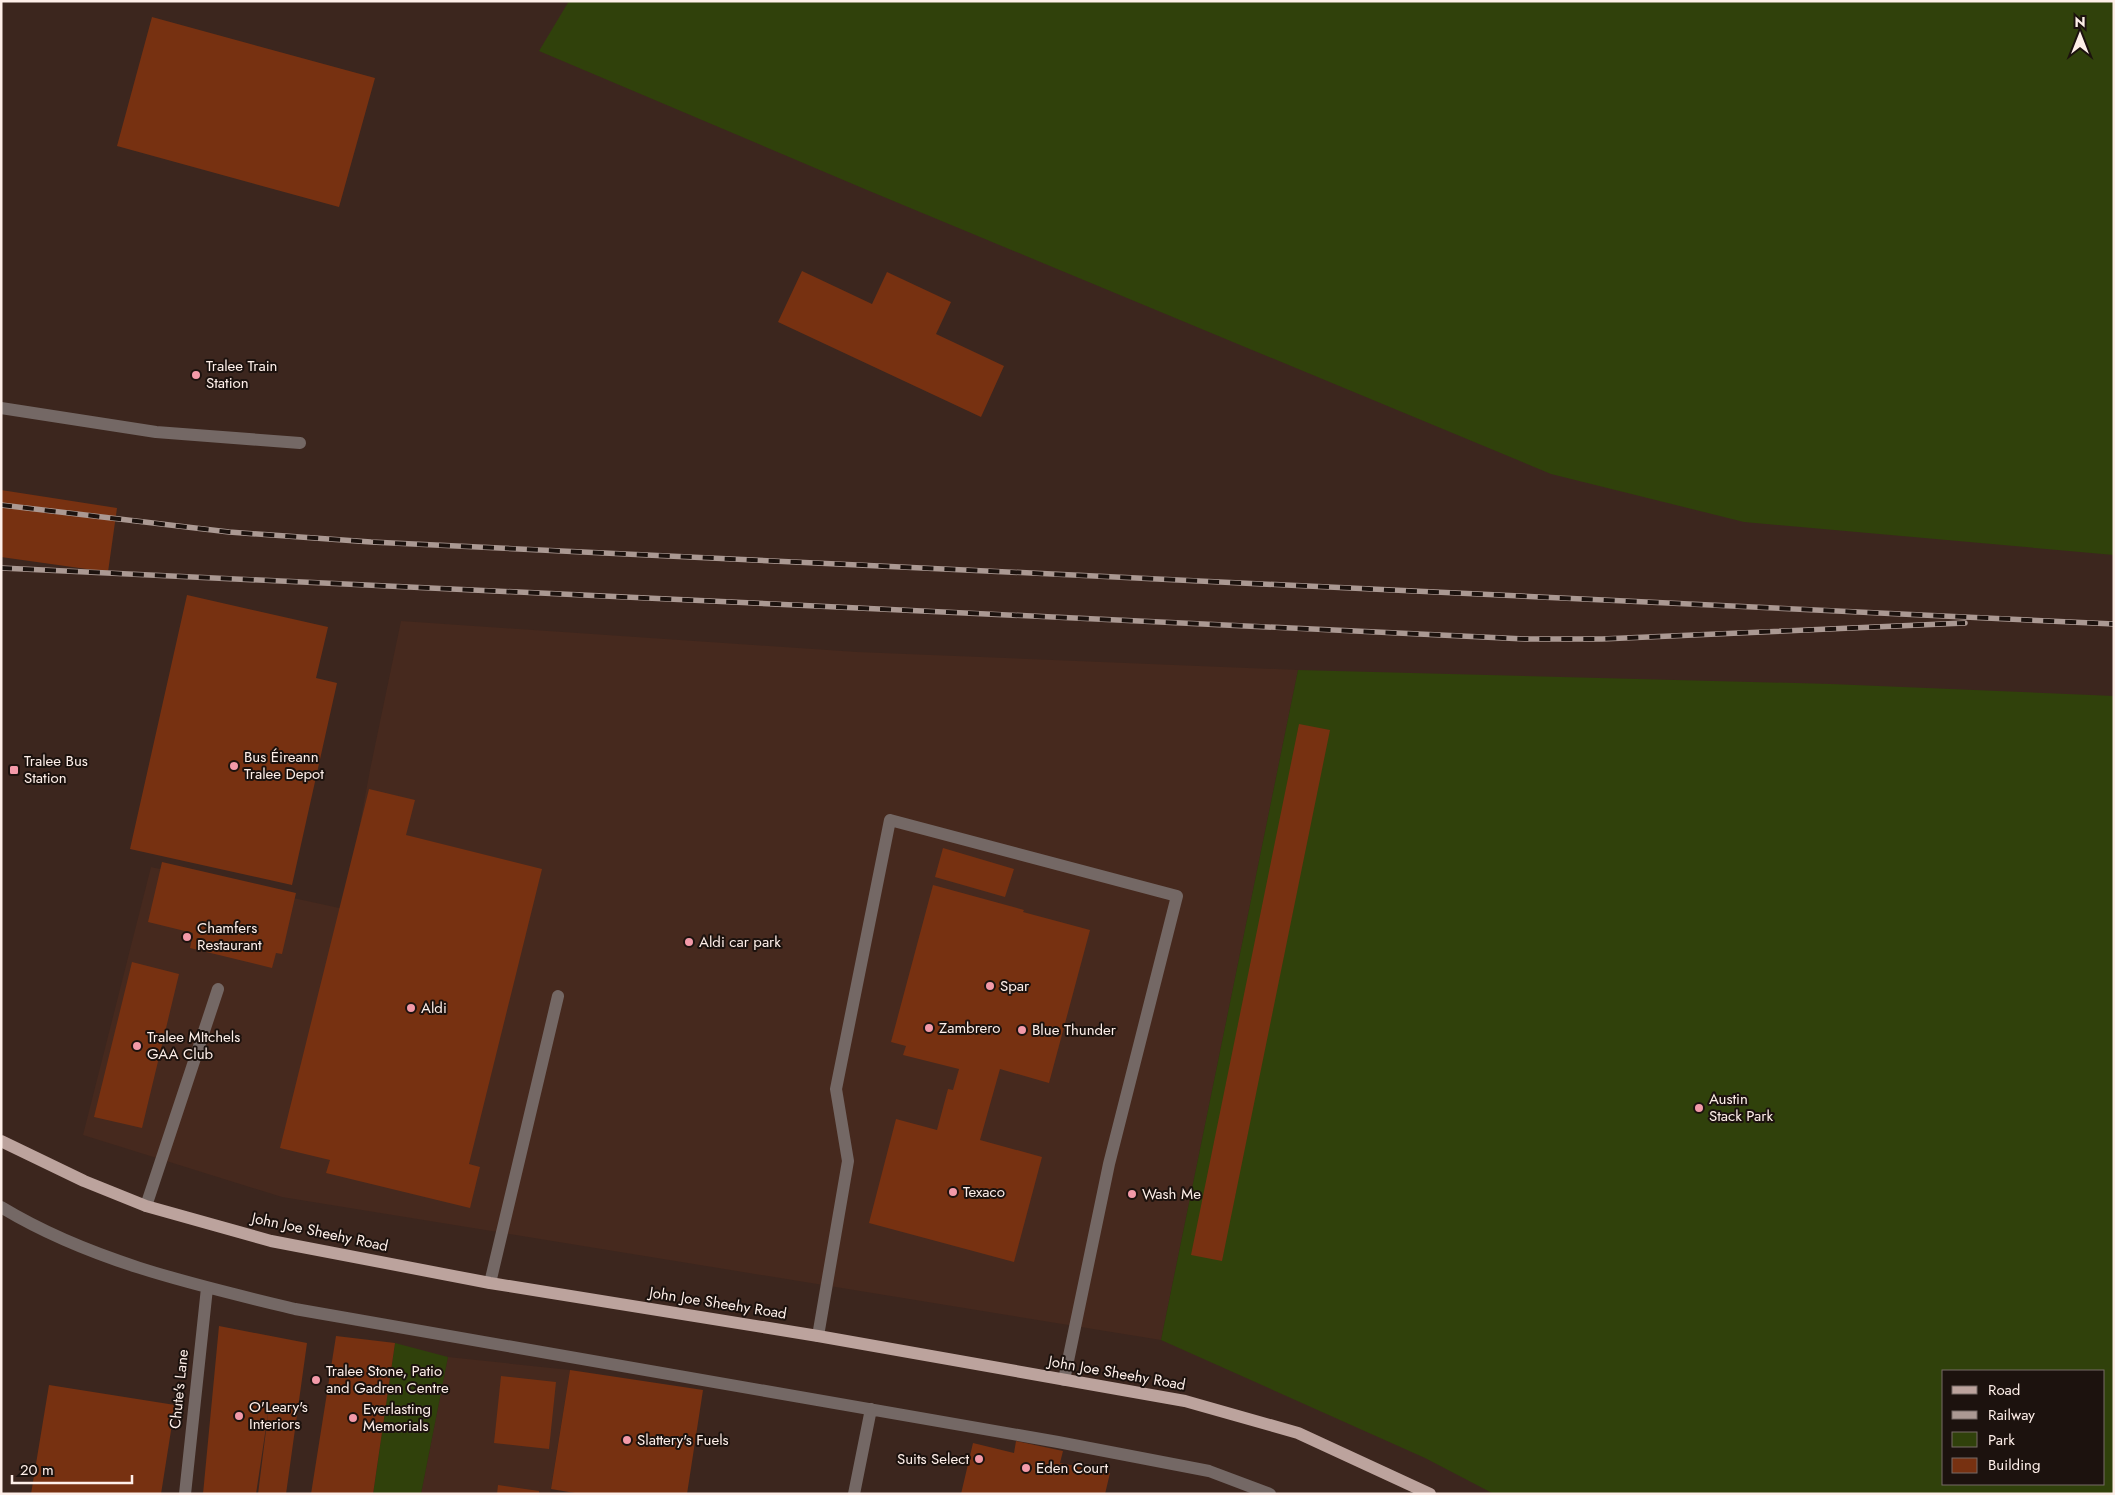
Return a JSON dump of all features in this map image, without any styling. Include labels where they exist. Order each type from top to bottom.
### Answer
[{"type":"main road","name":"John Joe Sheehy Road","points":[[1,1141],[84,1181],[146,1206],[271,1241],[490,1282],[818,1336],[1184,1401],[1298,1433],[1430,1494]]},
{"type":"street","points":[[1,408],[156,432],[300,443]]},
{"type":"street","points":[[818,1336],[848,1161],[836,1089],[890,820],[1177,896],[1109,1164],[1064,1380]]},
{"type":"street","points":[[146,1206],[218,989]]},
{"type":"street","points":[[490,1282],[558,996]]},
{"type":"street","points":[[1,1206],[26,1221],[103,1255],[207,1288],[295,1309],[1208,1471],[1270,1494]]},
{"type":"street","name":"Chute's Lane","points":[[185,1494],[207,1288]]},
{"type":"street","points":[[854,1494],[871,1410]]},
{"type":"shaded area","points":[[401,621],[857,652],[1298,670],[1161,1340],[282,1197],[83,1135],[151,867],[344,909]]},
{"type":"shaded area","points":[[448,1357],[570,1370],[550,1494],[421,1494]]},
{"type":"green space","points":[[569,1],[2114,1],[2114,555],[1744,522],[1551,474],[867,190],[539,51]]},
{"type":"green space","name":"Austin Stack Park","points":[[1298,670],[1831,684],[2114,696],[2114,1494],[1494,1494],[1425,1458],[1161,1340]]},
{"type":"green space","points":[[395,1343],[448,1357],[421,1494],[373,1494]]},
{"type":"building","points":[[152,17],[375,78],[339,207],[117,146]]},
{"type":"building","points":[[802,271],[872,304],[887,272],[951,302],[936,334],[1004,366],[981,417],[778,322]]},
{"type":"building","points":[[1,490],[117,508],[108,572],[1,557]]},
{"type":"building","name":"Bus Éireann Tralee Depot","points":[[187,595],[328,627],[316,678],[337,683],[292,885],[130,849]]},
{"type":"building","points":[[1299,724],[1330,730],[1222,1261],[1191,1255]]},
{"type":"building","name":"Aldi","points":[[369,789],[415,800],[406,835],[542,869],[469,1164],[480,1167],[470,1208],[326,1173],[330,1160],[280,1148]]},
{"type":"building","points":[[943,848],[1014,869],[1005,897],[935,877]]},
{"type":"building","points":[[162,862],[296,893],[282,954],[276,953],[272,968],[190,948],[193,933],[148,922]]},
{"type":"building","name":"Spar","points":[[933,885],[1090,930],[1049,1083],[1000,1069],[980,1140],[1042,1157],[1014,1262],[869,1223],[896,1119],[937,1130],[948,1089],[953,1090],[959,1069],[903,1055],[906,1046],[891,1042]]},
{"type":"building","name":"Tralee MItchels GAA Club","points":[[132,962],[179,974],[142,1128],[94,1117]]},
{"type":"building","name":"O'Leary's Interiors","points":[[219,1326],[307,1343],[286,1494],[258,1494],[269,1407],[256,1494],[203,1494]]},
{"type":"building","name":"Everlasting Memorials","points":[[336,1336],[395,1343],[373,1494],[311,1494]]},
{"type":"building","name":"Slattery's Fuels","points":[[570,1370],[703,1390],[687,1494],[581,1494],[551,1489]]},
{"type":"building","points":[[501,1376],[556,1382],[549,1449],[494,1443]]},
{"type":"building","points":[[49,1385],[175,1405],[161,1494],[31,1494]]},
{"type":"building","name":"Eden Court","points":[[1016,1441],[1063,1451],[1060,1463],[1110,1473],[1105,1494],[961,1494],[973,1443],[1014,1453]]},
{"type":"building","points":[[498,1485],[539,1491],[539,1494],[497,1494]]},
{"type":"railway","points":[[1,505],[229,532],[371,542],[2114,624]]},
{"type":"railway","points":[[1,568],[1525,639],[1602,639],[1965,623]]},
{"type":"place","name":"Tralee Train Station","points":[[196,375]]},
{"type":"place","name":"Bus Éireann Tralee Depot","points":[[234,766]]},
{"type":"place","name":"Tralee Bus Station","points":[[14,770]]},
{"type":"place","name":"Chamfers Restaurant","points":[[187,937]]},
{"type":"place","name":"Aldi car park","points":[[689,942]]},
{"type":"place","name":"Spar","points":[[990,986]]},
{"type":"place","name":"Aldi","points":[[411,1008]]},
{"type":"place","name":"Zambrero","points":[[929,1028]]},
{"type":"place","name":"Blue Thunder","points":[[1022,1030]]},
{"type":"place","name":"Tralee MItchels GAA Club","points":[[137,1046]]},
{"type":"place","name":"Austin Stack Park","points":[[1699,1108]]},
{"type":"place","name":"Texaco","points":[[953,1192]]},
{"type":"place","name":"Wash Me","points":[[1132,1194]]},
{"type":"place","name":"Tralee Stone, Patio and Gadren Centre","points":[[316,1380]]},
{"type":"place","name":"O'Leary's Interiors","points":[[239,1416]]},
{"type":"place","name":"Everlasting Memorials","points":[[353,1418]]},
{"type":"place","name":"Slattery's Fuels","points":[[627,1440]]},
{"type":"place","name":"Suits Select","points":[[979,1459]]},
{"type":"place","name":"Eden Court","points":[[1026,1468]]}]
